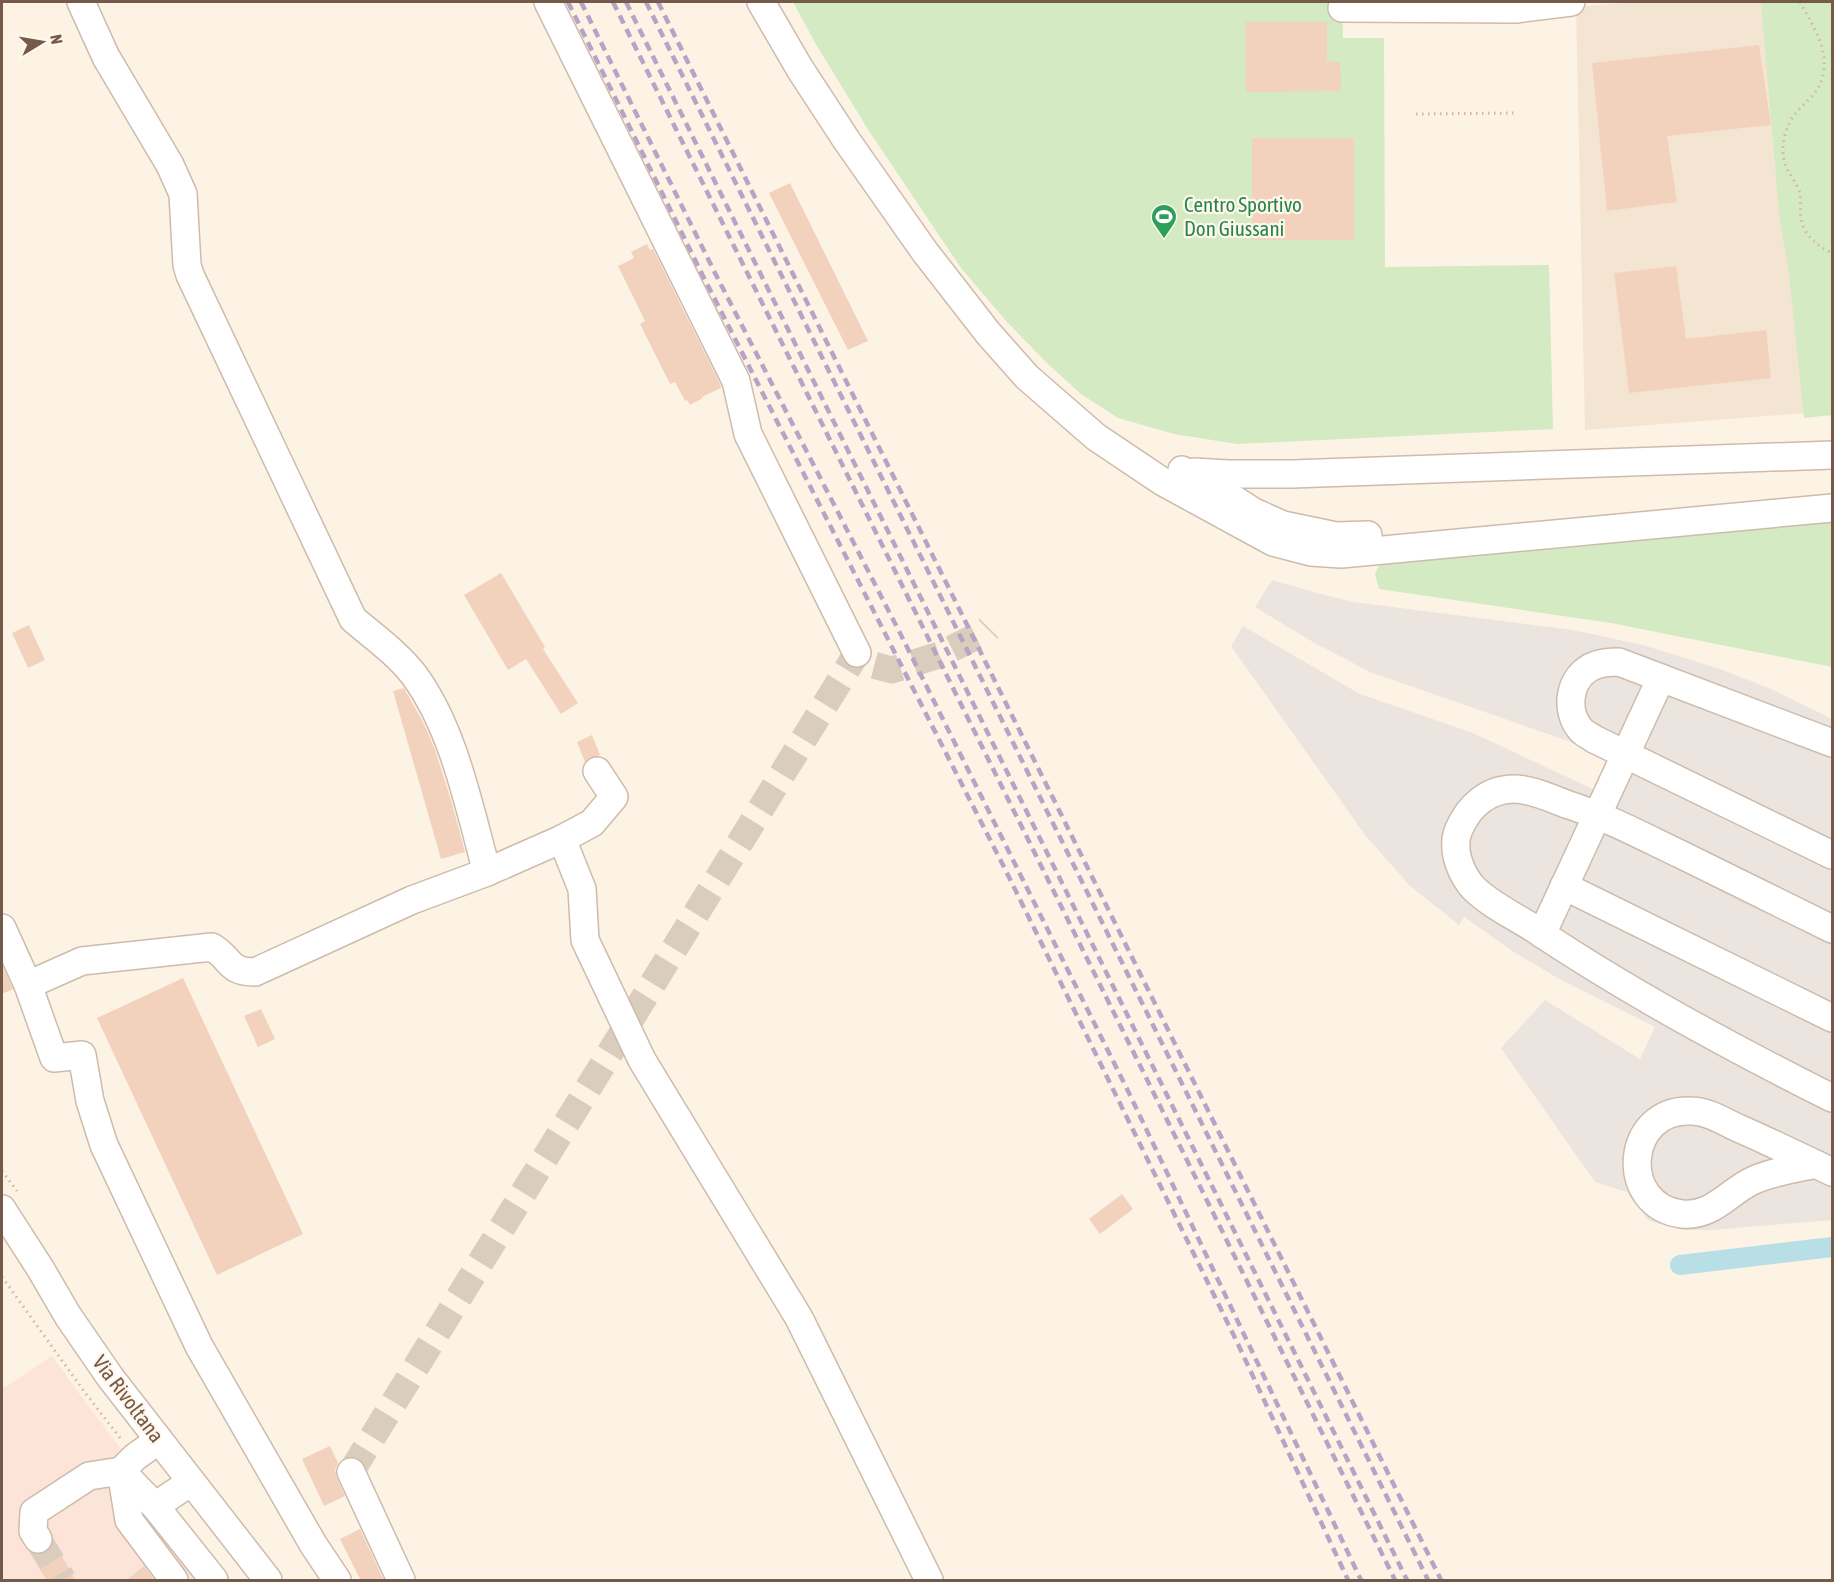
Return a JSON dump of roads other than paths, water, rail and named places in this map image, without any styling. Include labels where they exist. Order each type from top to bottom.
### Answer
[{"type":"street","points":[[81,2],[106,57],[179,183],[183,194],[187,265],[190,275],[348,609],[353,619],[386,646],[412,673],[429,697],[442,724],[487,872]]},
{"type":"street","points":[[548,2],[736,381],[748,434],[857,653]]},
{"type":"street","points":[[761,2],[800,69],[847,141],[912,233],[988,333],[1027,377],[1096,437],[1163,482],[1273,542],[1311,552],[1341,554],[1833,508]]},
{"type":"street","points":[[782,2],[821,69],[873,150],[968,286],[1026,355],[1077,404],[1107,427],[1160,462],[1181,470],[1254,512],[1283,525],[1336,536],[1504,525],[1833,495]]},
{"type":"street","points":[[1342,8],[1516,9],[1570,2]]},
{"type":"street","points":[[1181,470],[1228,474],[1292,474],[1833,455]]},
{"type":"street","points":[[1833,743],[1619,662],[1594,665],[1583,672],[1575,682],[1571,694],[1574,720],[1582,731],[1594,739],[1833,855]]},
{"type":"street","points":[[1542,934],[1661,678]]},
{"type":"street","points":[[28,985],[82,961],[212,947],[221,953],[230,966],[244,972],[255,972],[412,900],[487,872],[562,839],[592,823],[614,797],[597,771]]},
{"type":"street","points":[[1833,929],[1598,814],[1533,793],[1514,789],[1495,792],[1478,801],[1465,815],[1457,833],[1456,852],[1461,871],[1472,887],[1582,961],[1745,1054],[1833,1098]]},
{"type":"street","points":[[562,839],[582,889],[585,940],[642,1059],[799,1318],[929,1581]]},
{"type":"street","points":[[1564,886],[1833,1018]]},
{"type":"street","points":[[2,928],[28,985],[54,1058],[82,1055],[90,1101],[104,1145],[199,1346],[313,1544],[337,1581]]},
{"type":"street","points":[[1692,1110],[1709,1115],[1824,1168],[1775,1173],[1750,1182],[1709,1210],[1681,1214],[1665,1209],[1652,1199],[1644,1190],[1636,1165],[1637,1152],[1649,1128],[1661,1118],[1674,1112],[1692,1110]]},
{"type":"street","name":"Via Rivoltana","points":[[2,1209],[110,1377],[268,1581]]},
{"type":"street","points":[[38,1539],[33,1531],[34,1512],[89,1476],[128,1464],[159,1440]]},
{"type":"street","points":[[128,1464],[155,1506],[214,1581]]},
{"type":"street","points":[[128,1464],[129,1520],[174,1581]]},
{"type":"street","points":[[351,1472],[401,1581]]},
{"type":"street","points":[[155,1506],[191,1482]]},
{"type":"waterway","points":[[1680,1265],[1832,1247]]},
{"type":"tunnel","points":[[351,1472],[857,653],[873,665],[892,670],[939,655],[989,628]]},
{"type":"tunnel","points":[[38,1539],[63,1580]]},
{"type":"railway","points":[[568,2],[702,274],[1006,871],[1237,1342],[1348,1580]]},
{"type":"railway","points":[[581,2],[716,275],[901,635],[1129,1093],[1361,1580]]},
{"type":"railway","points":[[613,2],[1395,1580]]},
{"type":"railway","points":[[626,2],[1407,1580]]},
{"type":"railway","points":[[646,2],[1428,1580]]},
{"type":"railway","points":[[658,2],[1441,1580]]},
{"type":"place","name":"Centro Sportivo Don Giussani","points":[[1164,240]]}]
